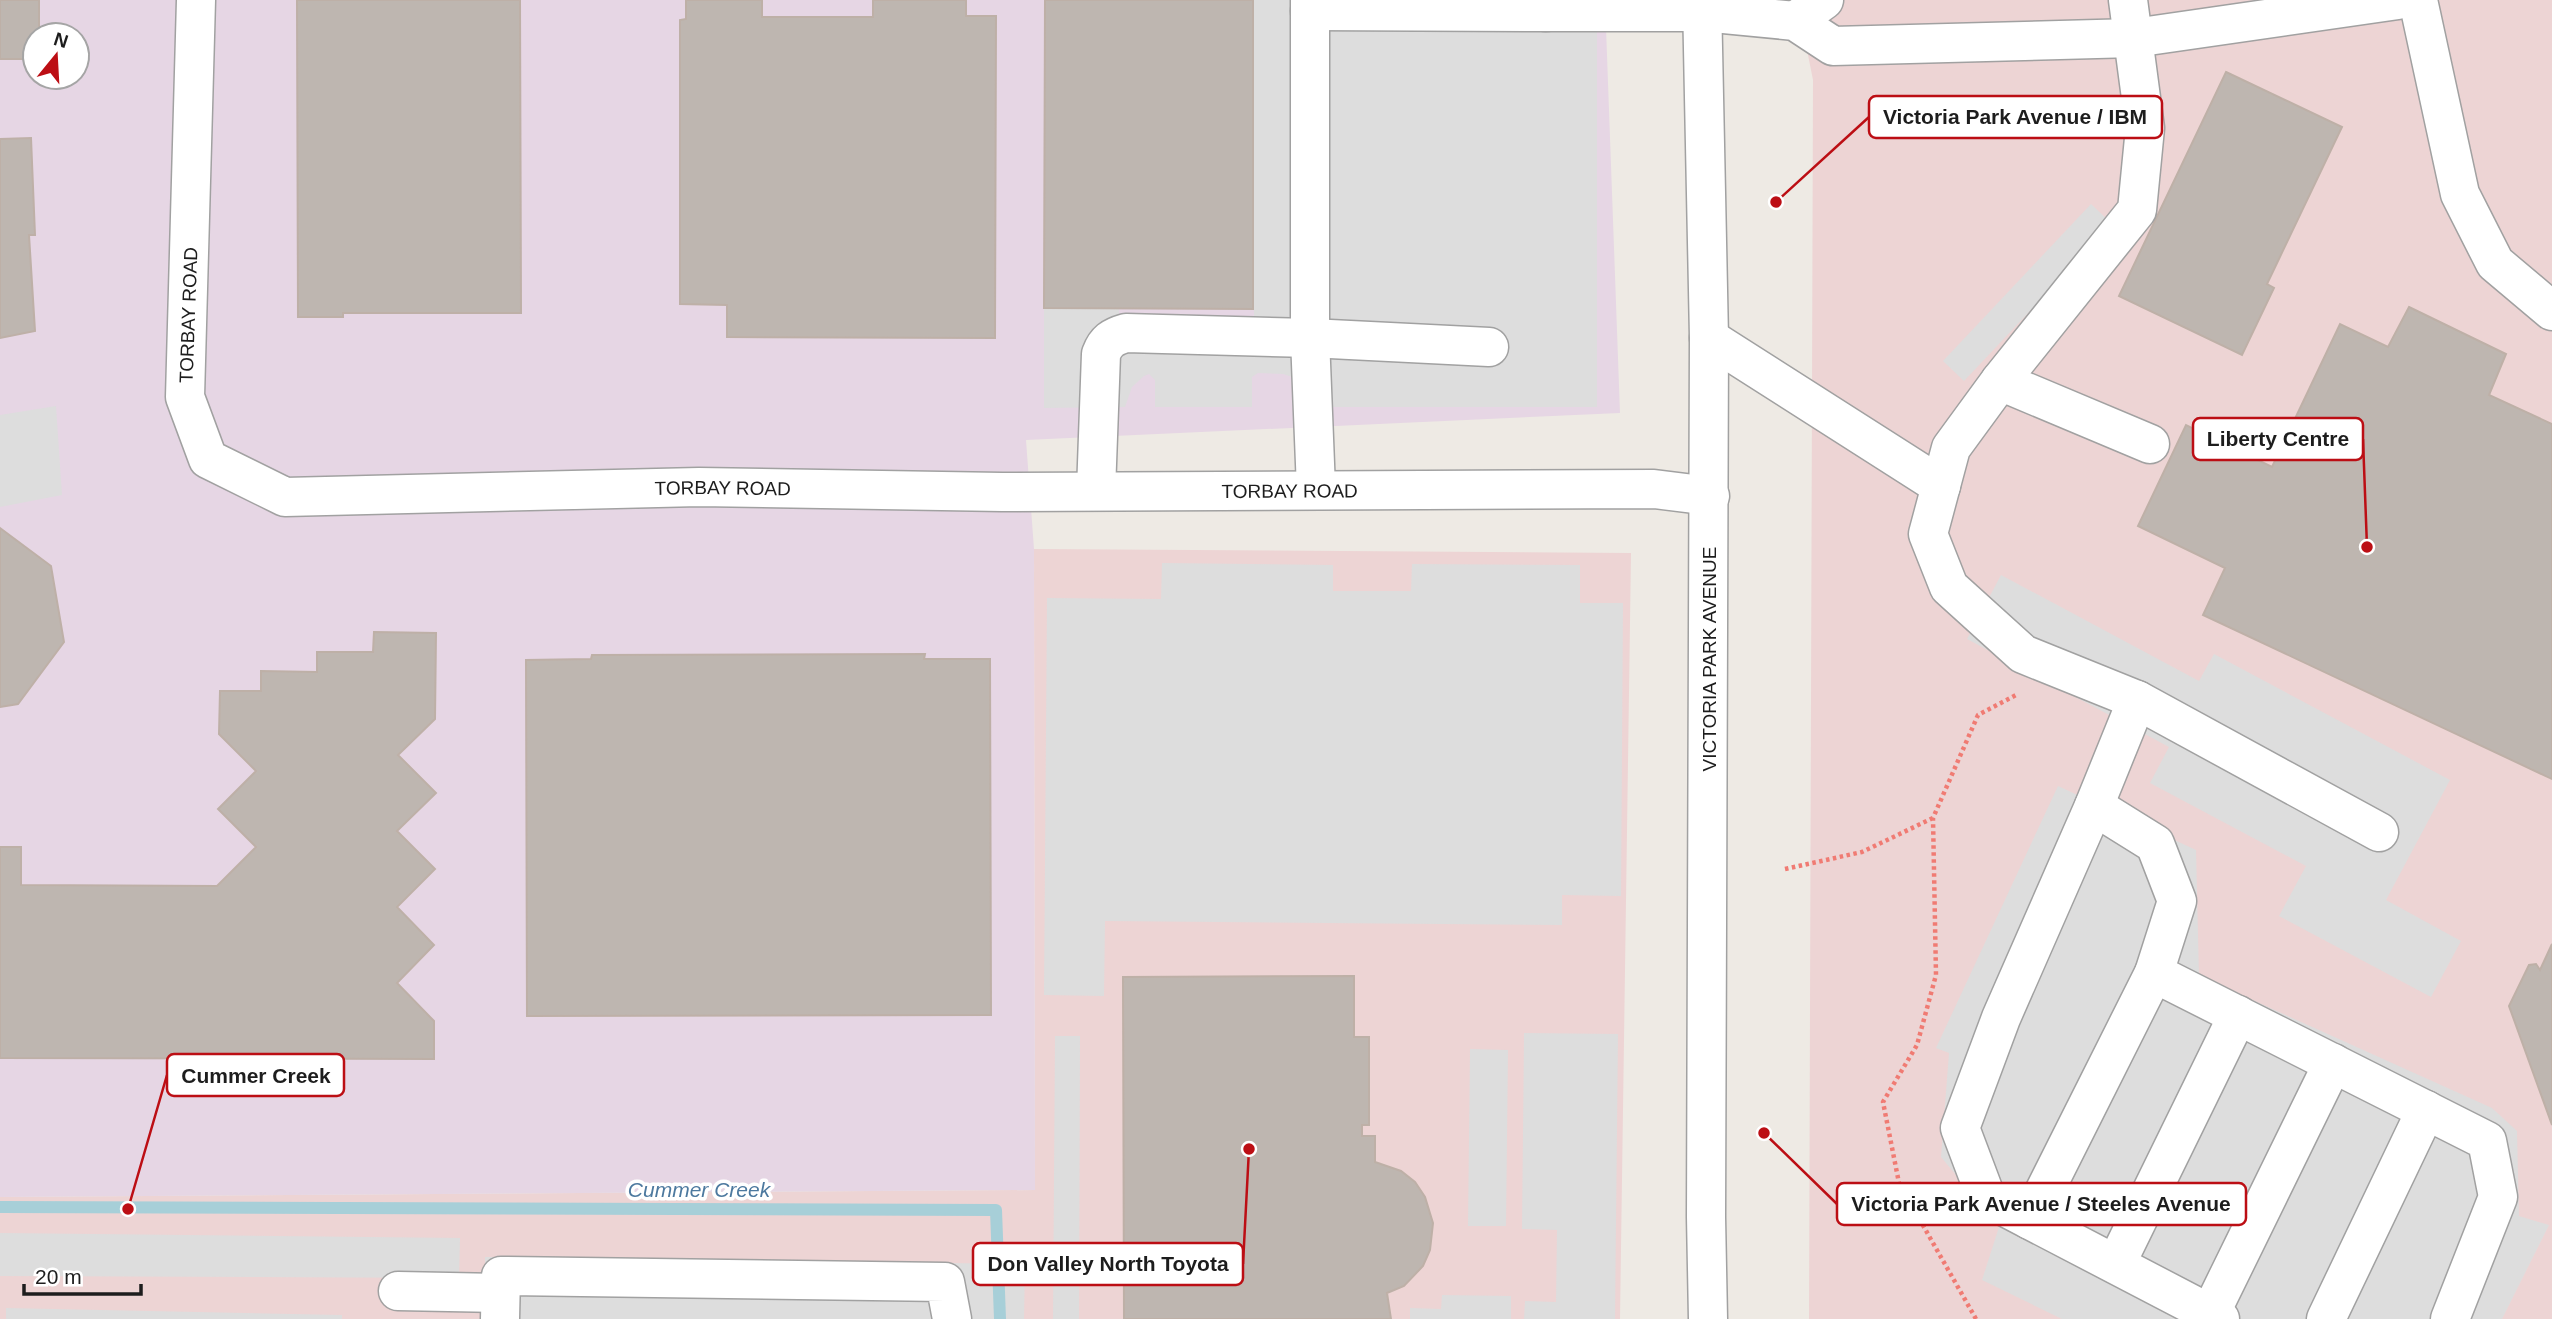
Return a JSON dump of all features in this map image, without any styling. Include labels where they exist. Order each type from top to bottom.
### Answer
[{"type":"street","name":"TORBAY ROAD","points":[[196,0],[185,397],[208,459],[285,497],[699,487],[1096,491],[1654,489],[1710,496]]},
{"type":"street","points":[[2128,0],[2145,128],[2137,210],[2000,381],[1951,448],[1928,534],[1949,587],[2023,654],[2137,701],[2379,832]]},
{"type":"street","points":[[1316,489],[1310,338],[1310,6],[1702,6],[1810,10],[1833,46],[2134,38],[2398,0]]},
{"type":"street","points":[[2418,0],[2460,194],[2495,263],[2552,311]]},
{"type":"street","name":"VICTORIA PARK AVENUE","points":[[1702,6],[1710,496],[1706,1217],[1708,1319]]},
{"type":"street","points":[[1096,491],[1101,354],[1105,343],[1115,337],[1126,333],[1489,347]]},
{"type":"street","points":[[1709,338],[1941,486]]},
{"type":"street","points":[[2000,381],[2150,444]]},
{"type":"street","points":[[2137,701],[2001,1018],[1960,1128],[1986,1197],[2215,1316],[2333,1063]]},
{"type":"street","points":[[2030,1220],[2154,973],[2177,901],[2155,844],[2094,806]]},
{"type":"street","points":[[2154,973],[2487,1141],[2498,1197],[2450,1319]]},
{"type":"street","points":[[2116,1264],[2238,1015]]},
{"type":"street","points":[[2326,1319],[2426,1110]]},
{"type":"street","points":[[398,1291],[500,1306],[500,1276],[945,1282],[951,1319]]},
{"type":"path","points":[[1976,1319],[1899,1183],[1883,1102],[1917,1045],[1936,975],[1933,818],[1978,715],[2062,670]]},
{"type":"path","points":[[1785,869],[1862,852],[1933,818]]},
{"type":"shaded area","points":[[0,0],[1605,0],[1620,413],[1026,440],[1034,549],[1035,1190],[0,1197]]},
{"type":"shaded area","points":[[1253,0],[1597,0],[1597,407],[1303,407],[1295,378],[1283,374],[1258,373],[1252,377],[1252,407],[1155,407],[1155,380],[1149,374],[1132,387],[1125,407],[1044,408],[1044,308],[1119,309],[1119,316],[1254,319]]},
{"type":"shaded area","points":[[1797,0],[2552,0],[2552,1319],[1809,1319],[1813,80]]},
{"type":"shaded area","points":[[2091,204],[2112,224],[1964,381],[1943,361]]},
{"type":"shaded area","points":[[56,406],[62,495],[0,507],[0,415]]},
{"type":"shaded area","points":[[1034,549],[1631,553],[1620,1319],[0,1319],[0,1197],[1035,1190]]},
{"type":"shaded area","points":[[1162,563],[1333,565],[1333,591],[1411,591],[1412,564],[1580,565],[1580,603],[1623,603],[1621,896],[1562,895],[1562,925],[1105,921],[1104,996],[1044,995],[1047,598],[1161,599]]},
{"type":"shaded area","points":[[2001,575],[2199,681],[2214,654],[2450,780],[2386,900],[2461,941],[2431,997],[2279,916],[2306,866],[2150,783],[2169,747],[1967,639]]},
{"type":"shaded area","points":[[2058,786],[2196,850],[2199,976],[2492,1108],[2517,1131],[2519,1216],[2549,1225],[2502,1319],[2062,1319],[1982,1280],[1999,1227],[1941,1157],[1949,1053],[1936,1048]]},
{"type":"shaded area","points":[[1524,1033],[1618,1034],[1615,1319],[1524,1319],[1525,1301],[1556,1302],[1557,1230],[1522,1229]]},
{"type":"shaded area","points":[[1055,1036],[1080,1036],[1079,1319],[1053,1319]]},
{"type":"shaded area","points":[[1470,1049],[1508,1050],[1506,1226],[1468,1226]]},
{"type":"shaded area","points":[[0,1233],[460,1238],[459,1278],[0,1276]]},
{"type":"shaded area","points":[[485,1257],[1025,1264],[1024,1319],[485,1319]]},
{"type":"shaded area","points":[[1442,1295],[1511,1296],[1511,1319],[1410,1319],[1410,1308],[1441,1309]]},
{"type":"shaded area","points":[[6,1308],[342,1315],[342,1319],[6,1319]]},
{"type":"building","points":[[0,0],[39,0],[39,21],[21,21],[21,59],[0,59]]},
{"type":"building","points":[[297,0],[520,0],[521,313],[343,313],[343,317],[298,317]]},
{"type":"building","points":[[686,0],[762,0],[762,17],[873,17],[873,0],[966,0],[966,16],[996,16],[995,338],[727,337],[727,305],[680,304],[680,20],[686,19]]},
{"type":"building","points":[[1045,0],[1253,0],[1253,309],[1044,308]]},
{"type":"building","points":[[2226,72],[2342,127],[2267,284],[2274,288],[2242,355],[2119,296]]},
{"type":"building","points":[[31,138],[35,235],[29,235],[35,331],[0,338],[0,139]]},
{"type":"building","points":[[2409,307],[2506,354],[2489,395],[2552,424],[2552,779],[2203,615],[2225,568],[2138,526],[2186,425],[2272,467],[2340,324],[2388,347]]},
{"type":"building","points":[[0,528],[51,566],[64,642],[18,704],[0,707]]},
{"type":"building","points":[[374,632],[436,633],[435,719],[398,755],[436,793],[397,831],[435,869],[397,907],[434,945],[397,983],[434,1021],[434,1059],[0,1058],[0,847],[21,847],[21,885],[217,886],[256,847],[218,809],[256,771],[219,734],[220,691],[261,691],[261,671],[317,672],[317,652],[373,652]]},
{"type":"building","points":[[925,654],[924,659],[990,659],[991,1015],[527,1016],[526,660],[591,659],[592,655]]},
{"type":"building","points":[[2552,944],[2552,1125],[2509,1006],[2529,965],[2536,964],[2540,970]]},
{"type":"building","points":[[1354,976],[1354,1037],[1369,1037],[1369,1125],[1362,1125],[1362,1136],[1375,1136],[1375,1162],[1401,1171],[1415,1182],[1425,1197],[1433,1223],[1430,1250],[1423,1266],[1404,1286],[1387,1293],[1391,1319],[1124,1319],[1123,977]]},
{"type":"waterway","name":"Cummer Creek","points":[[0,1207],[996,1210],[1000,1319]]},
{"type":"place","name":"Victoria Park Avenue / IBM","points":[[1776,202]]},
{"type":"place","name":"Liberty Centre","points":[[2367,547]]},
{"type":"place","name":"Victoria Park Avenue / Steeles Avenue","points":[[1764,1133]]},
{"type":"place","name":"Don Valley North Toyota","points":[[1249,1149]]},
{"type":"place","name":"Cummer Creek","points":[[128,1209]]}]
